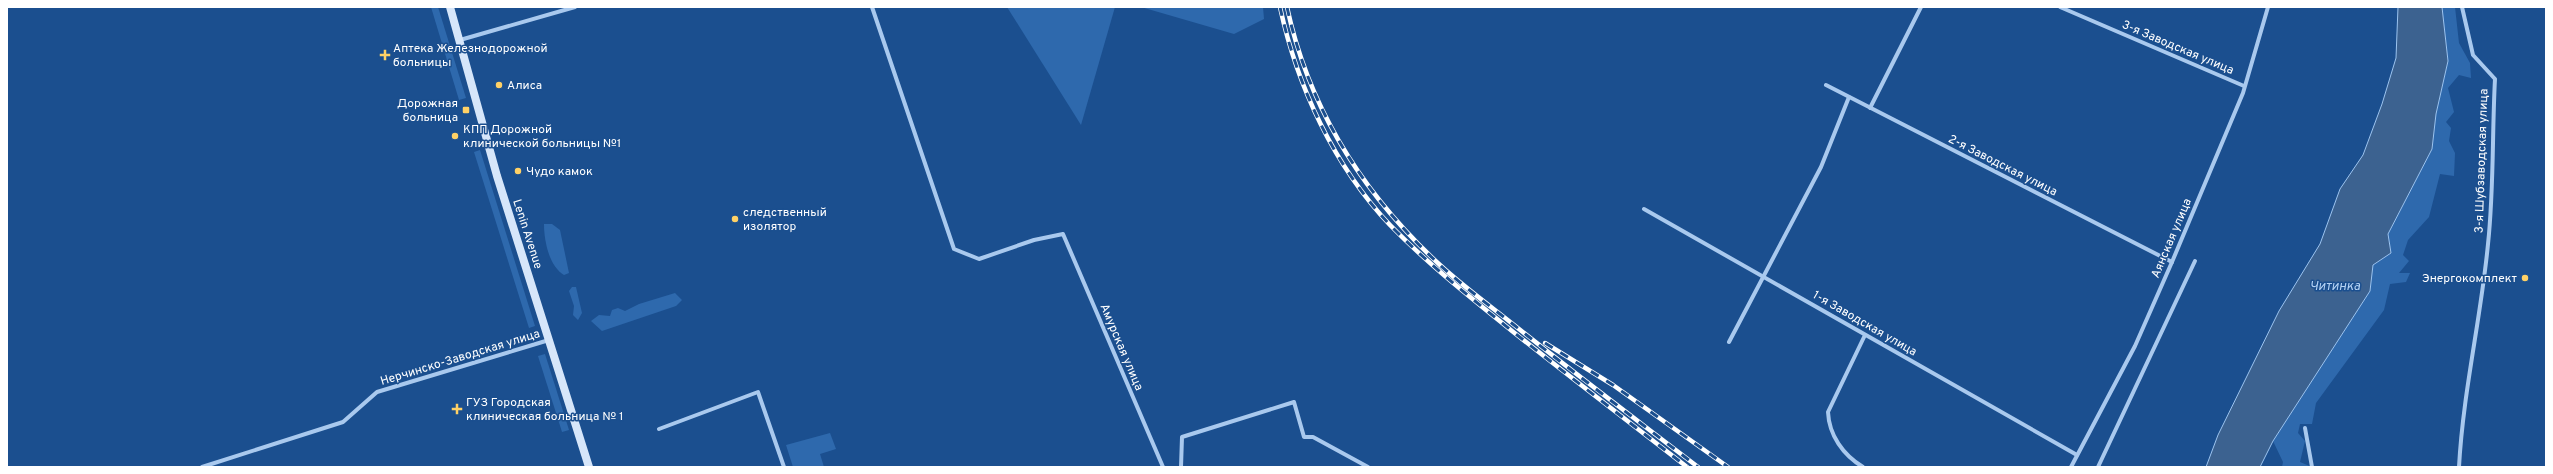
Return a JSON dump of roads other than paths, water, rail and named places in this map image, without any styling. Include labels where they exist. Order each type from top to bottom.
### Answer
[{"type":"main road","name":"Lenin Avenue","points":[[450,7],[497,176],[589,467]]},
{"type":"street","points":[[460,40],[575,7]]},
{"type":"street","name":"Амурская улица","points":[[872,7],[954,249],[979,259],[1034,240],[1063,234],[1163,467]]},
{"type":"street","points":[[1870,108],[1921,7]]},
{"type":"street","name":"3-я Заводская улица","points":[[2060,7],[2244,86]]},
{"type":"street","name":"Аянская улица","points":[[2071,467],[2135,346],[2172,262],[2244,86],[2268,7]]},
{"type":"street","name":"3-я Шубзаводская улица","points":[[2459,467],[2471,360],[2488,244],[2494,166],[2495,79],[2473,55],[2462,7]]},
{"type":"street","name":"2-я Заводская улица","points":[[1826,85],[2172,262]]},
{"type":"street","points":[[1729,342],[1821,167],[1849,96]]},
{"type":"street","name":"1-я Заводская улица","points":[[1644,209],[2077,455]]},
{"type":"street","points":[[2098,467],[2195,261]]},
{"type":"street","points":[[1863,467],[1852,461],[1838,444],[1829,426],[1828,412],[1865,335]]},
{"type":"street","name":"Нерчинско-Заводская улица","points":[[202,467],[343,422],[377,392],[549,340]]},
{"type":"street","points":[[659,429],[758,392],[784,467]]},
{"type":"street","points":[[1181,467],[1182,437],[1294,402],[1304,437],[1313,437],[1368,467]]},
{"type":"street","points":[[2305,428],[2312,467]]},
{"type":"water","name":"Читинка","points":[[2398,7],[2442,7],[2448,61],[2436,114],[2432,149],[2388,234],[2391,253],[2373,265],[2370,291],[2273,441],[2260,467],[2206,467],[2218,435],[2279,311],[2320,244],[2340,189],[2363,155],[2382,104],[2396,58]]},
{"type":"railway","points":[[1280,7],[1296,66],[1320,124],[1352,177],[1370,202],[1390,225],[1434,267],[1481,306],[1687,467]]},
{"type":"railway","points":[[1287,7],[1297,44],[1325,115],[1343,148],[1364,180],[1387,210],[1440,265],[1469,290],[1698,467]]},
{"type":"railway","points":[[1545,343],[1613,385],[1728,467]]},
{"type":"place","name":"Аптека Железнодорожной больницы","points":[[385,55]]},
{"type":"place","name":"Алиса","points":[[499,85]]},
{"type":"place","name":"Дорожная больница","points":[[466,110]]},
{"type":"place","name":"КПП Дорожной клинической больницы №1","points":[[455,136]]},
{"type":"place","name":"Чудо камок","points":[[518,171]]},
{"type":"place","name":"следственный изолятор","points":[[735,219]]},
{"type":"place","name":"Энергокомплект","points":[[2525,278]]},
{"type":"place","name":"ГУЗ Городская клиническая больница № 1","points":[[457,409]]}]
